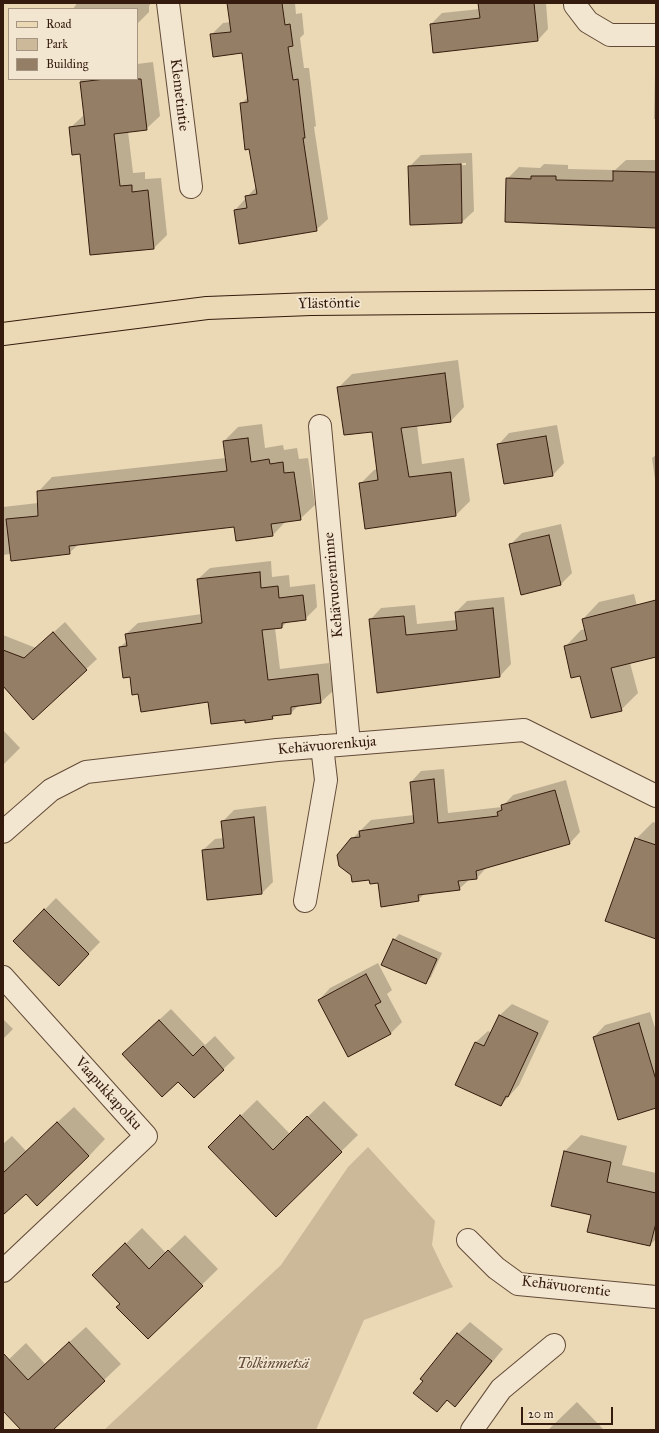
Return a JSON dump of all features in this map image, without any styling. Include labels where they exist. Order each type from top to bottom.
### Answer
[{"type":"main road","name":"Ylästöntie","points":[[3,334],[207,308],[311,304],[656,301]]},
{"type":"street","name":"Klemetintie","points":[[168,3],[191,187]]},
{"type":"street","points":[[575,3],[588,22],[610,35],[656,36]]},
{"type":"street","name":"Kehävuorenrinne","points":[[320,426],[349,744]]},
{"type":"street","name":"Kehävuorenkuja","points":[[3,832],[51,790],[86,772],[322,746],[524,730],[656,796]]},
{"type":"street","points":[[305,901],[326,780],[322,746]]},
{"type":"street","name":"Vaapukkapolku","points":[[3,978],[146,1136],[3,1270]]},
{"type":"street","name":"Kehävuorentie","points":[[468,1240],[496,1268],[518,1284],[656,1297]]},
{"type":"street","points":[[472,1430],[501,1389],[554,1345]]},
{"type":"green space","name":"Tolkinmetsä","points":[[368,1147],[435,1221],[432,1245],[453,1287],[364,1320],[316,1430],[104,1430],[281,1265],[348,1167]]},
{"type":"building","points":[[227,3],[282,3],[285,25],[290,24],[293,46],[288,47],[293,80],[298,79],[305,138],[303,138],[317,231],[239,244],[234,210],[247,208],[245,196],[257,194],[249,149],[245,150],[240,103],[248,102],[242,53],[213,57],[210,34],[231,32]]},
{"type":"building","points":[[478,3],[534,3],[538,41],[433,53],[430,24],[480,18]]},
{"type":"building","points":[[141,79],[147,130],[114,134],[120,186],[132,185],[132,192],[148,190],[154,249],[90,255],[80,154],[72,155],[69,127],[85,125],[80,82]]},
{"type":"building","points":[[461,164],[462,223],[410,225],[408,166]]},
{"type":"building","points":[[613,171],[656,172],[656,228],[505,222],[506,178],[531,179],[531,176],[556,176],[556,180],[613,181]]},
{"type":"building","points":[[445,373],[451,422],[401,428],[409,477],[451,472],[456,516],[365,529],[359,483],[378,480],[372,432],[344,435],[337,387]]},
{"type":"building","points":[[546,436],[553,476],[504,484],[497,444]]},
{"type":"building","points":[[248,438],[251,462],[269,459],[270,464],[283,462],[284,473],[294,472],[301,520],[271,524],[273,536],[236,541],[234,527],[69,546],[70,554],[11,561],[6,519],[38,516],[37,491],[227,471],[223,441]]},
{"type":"building","points":[[549,535],[561,585],[521,595],[509,544]]},
{"type":"building","points":[[260,572],[261,588],[278,586],[279,598],[303,595],[306,620],[282,623],[282,628],[262,630],[268,680],[318,674],[321,703],[291,707],[291,714],[272,716],[273,719],[245,723],[245,720],[211,724],[208,702],[141,712],[138,694],[132,695],[130,677],[123,678],[119,647],[127,646],[125,634],[202,623],[197,579]]},
{"type":"building","points":[[656,600],[656,657],[611,668],[622,711],[591,718],[580,676],[571,678],[564,646],[587,640],[582,619]]},
{"type":"building","points":[[493,608],[500,677],[377,693],[369,619],[404,616],[406,635],[457,630],[455,612]]},
{"type":"building","points":[[53,632],[87,670],[33,720],[3,686],[3,650],[24,658]]},
{"type":"building","points":[[434,779],[438,823],[498,816],[497,812],[502,810],[501,805],[555,790],[570,844],[476,871],[477,879],[458,881],[460,890],[418,895],[419,901],[381,907],[378,883],[370,884],[369,880],[352,882],[351,875],[339,866],[337,855],[351,838],[360,837],[359,831],[414,823],[410,782]]},
{"type":"building","points":[[254,817],[262,894],[207,900],[202,850],[224,848],[221,821]]},
{"type":"building","points":[[635,838],[656,845],[656,939],[605,921]]},
{"type":"building","points":[[44,909],[89,954],[59,986],[13,941]]},
{"type":"building","points":[[393,939],[437,959],[426,984],[381,965]]},
{"type":"building","points":[[366,974],[381,1002],[375,1005],[391,1034],[348,1057],[318,1000]]},
{"type":"building","points":[[499,1015],[538,1033],[508,1097],[506,1096],[501,1106],[455,1085],[475,1042],[484,1046]]},
{"type":"building","points":[[159,1020],[193,1056],[203,1046],[224,1070],[194,1098],[178,1082],[162,1097],[122,1054]]},
{"type":"building","points":[[639,1023],[656,1080],[656,1108],[618,1120],[593,1037]]},
{"type":"building","points":[[240,1115],[273,1150],[307,1116],[342,1152],[276,1217],[208,1147]]},
{"type":"building","points":[[57,1122],[89,1156],[37,1206],[26,1194],[3,1215],[3,1173]]},
{"type":"building","points":[[564,1151],[611,1162],[607,1182],[656,1193],[656,1223],[650,1246],[587,1232],[591,1215],[551,1206]]},
{"type":"building","points":[[125,1243],[149,1269],[168,1250],[203,1286],[148,1339],[116,1307],[120,1304],[92,1275]]},
{"type":"building","points":[[457,1333],[492,1361],[455,1407],[447,1400],[437,1412],[413,1393],[423,1381],[420,1379]]},
{"type":"building","points":[[69,1342],[105,1381],[53,1430],[21,1430],[3,1411],[3,1353],[28,1380]]}]
